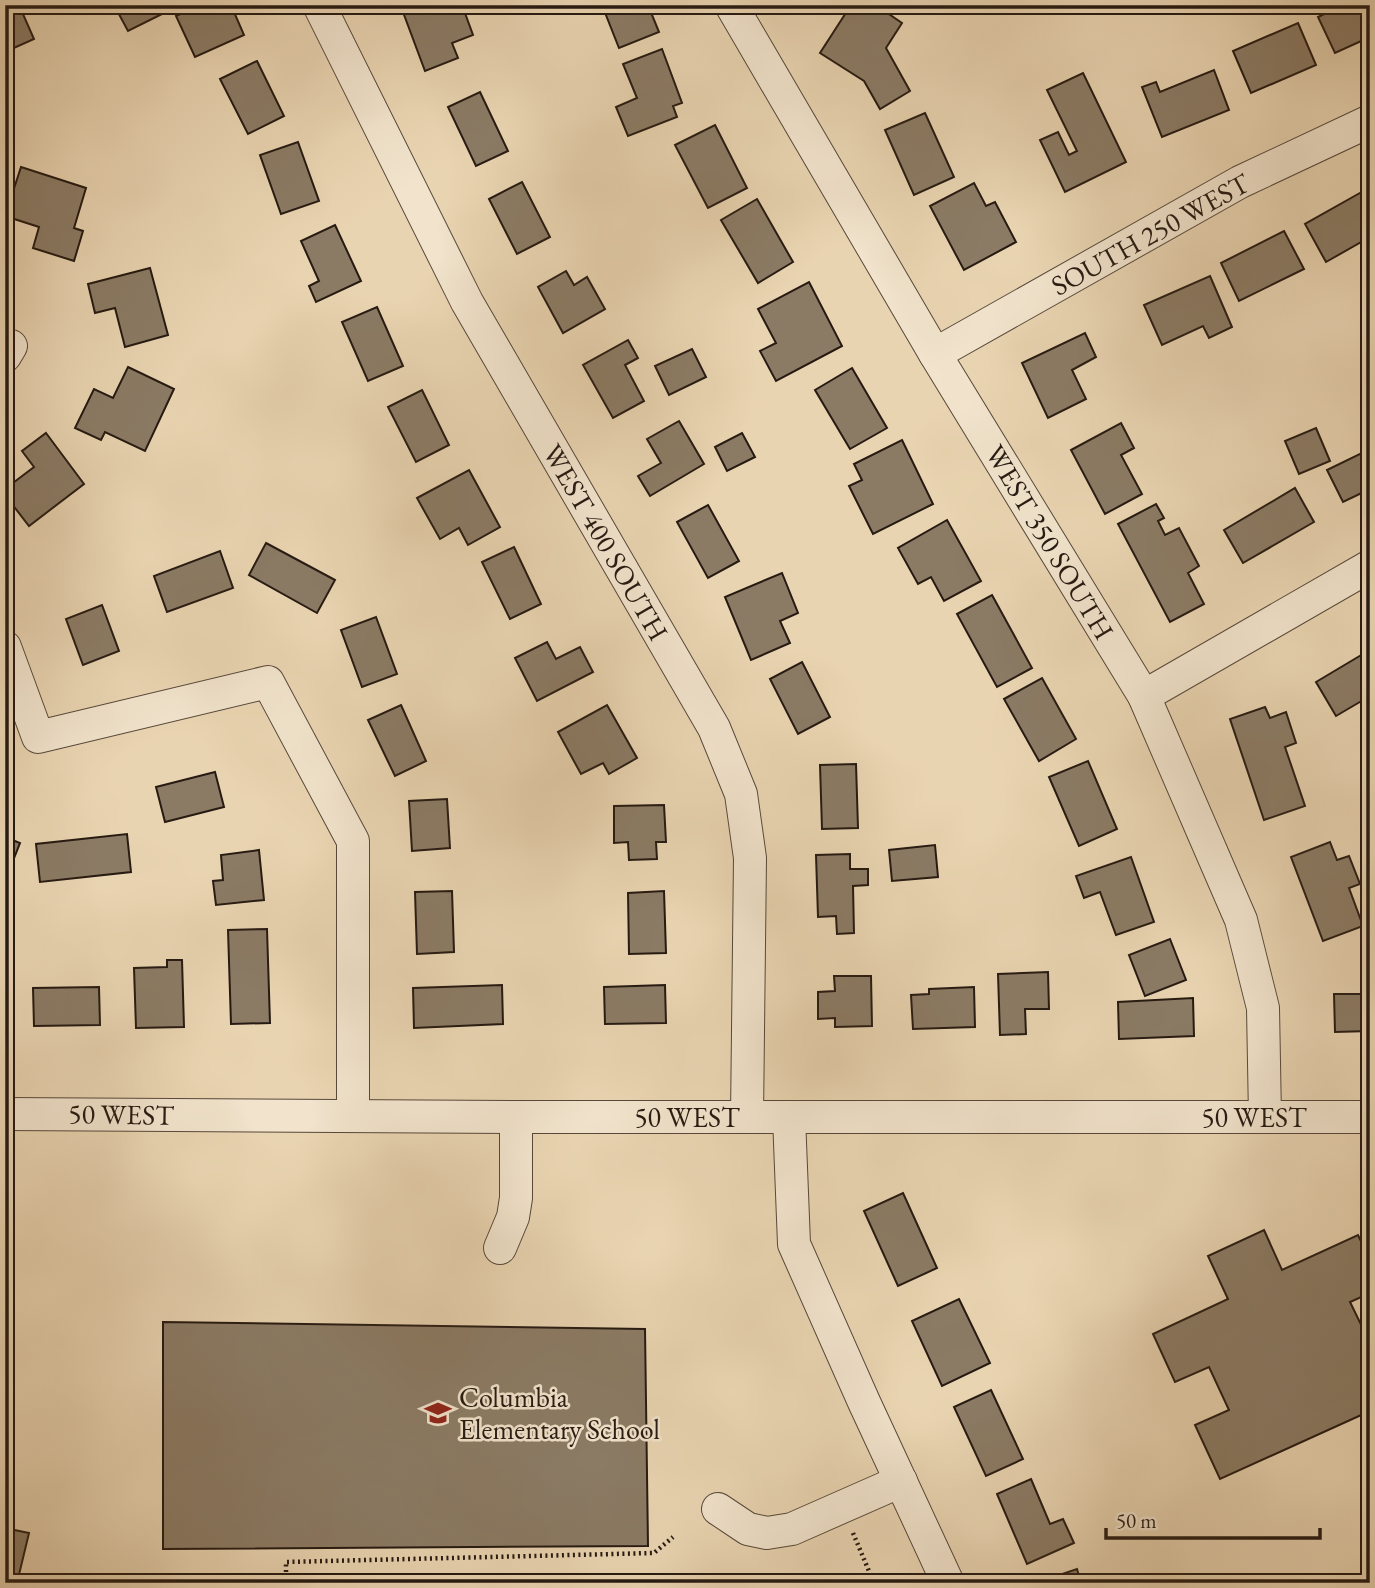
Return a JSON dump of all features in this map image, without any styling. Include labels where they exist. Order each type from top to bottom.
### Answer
[{"type":"street","name":"WEST 400 SOUTH","points":[[319,5],[467,302],[714,728],[741,794],[750,858],[747,1117]]},
{"type":"street","name":"WEST 350 SOUTH","points":[[731,5],[935,354],[1144,696],[1241,920],[1263,1008],[1265,1117]]},
{"type":"street","name":"SOUTH 250 WEST","points":[[935,354],[1240,182],[1370,121]]},
{"type":"street","points":[[1144,696],[1370,566]]},
{"type":"street","points":[[5,646],[38,737],[268,682],[353,841],[352,1116]]},
{"type":"street","name":"50 WEST","points":[[5,1114],[1370,1117]]},
{"type":"street","points":[[500,1248],[513,1217],[516,1198],[516,1117]]},
{"type":"street","points":[[789,1117],[794,1244],[948,1583]]},
{"type":"street","points":[[718,1509],[748,1529],[767,1533],[792,1529],[901,1481]]},
{"type":"path","points":[[848,1523],[874,1583]]},
{"type":"path","points":[[286,1583],[286,1562],[654,1553],[673,1537]]},
{"type":"building","points":[[5,5],[19,5],[34,39],[5,52]]},
{"type":"building","points":[[114,5],[157,5],[162,14],[128,31]]},
{"type":"building","points":[[184,5],[231,5],[244,35],[195,57],[176,16],[187,11]]},
{"type":"building","points":[[420,5],[462,5],[473,35],[452,43],[458,58],[425,71],[403,12]]},
{"type":"building","points":[[602,5],[648,5],[659,32],[619,48]]},
{"type":"building","points":[[851,5],[882,5],[886,12],[902,23],[886,48],[910,91],[880,109],[864,81],[820,53]]},
{"type":"building","points":[[979,5],[1001,5],[982,13]]},
{"type":"building","points":[[1343,5],[1370,5],[1370,37],[1335,53],[1318,17]]},
{"type":"building","points":[[1298,23],[1316,65],[1251,93],[1233,51]]},
{"type":"building","points":[[662,49],[682,103],[673,106],[677,117],[628,136],[616,107],[637,98],[623,64]]},
{"type":"building","points":[[257,61],[284,116],[248,134],[220,79]]},
{"type":"building","points":[[1214,70],[1229,110],[1162,137],[1142,87],[1156,82],[1160,92]]},
{"type":"building","points":[[1083,73],[1126,162],[1065,192],[1040,140],[1058,132],[1069,155],[1077,151],[1047,90]]},
{"type":"building","points":[[480,92],[508,151],[476,166],[448,107]]},
{"type":"building","points":[[925,113],[954,177],[914,195],[885,130]]},
{"type":"building","points":[[715,125],[747,188],[708,208],[675,145]]},
{"type":"building","points":[[298,142],[319,201],[281,214],[260,155]]},
{"type":"building","points":[[21,167],[86,188],[74,228],[83,231],[74,261],[33,248],[39,227],[5,216]]},
{"type":"building","points":[[522,182],[550,237],[517,254],[489,199]]},
{"type":"building","points":[[974,183],[986,206],[995,202],[1016,242],[964,270],[930,206]]},
{"type":"building","points":[[1367,189],[1370,194],[1370,237],[1326,262],[1305,224]]},
{"type":"building","points":[[757,199],[793,262],[758,283],[721,220]]},
{"type":"building","points":[[335,225],[361,281],[316,302],[309,286],[319,281],[301,241]]},
{"type":"building","points":[[1284,231],[1304,269],[1239,301],[1221,263]]},
{"type":"building","points":[[150,268],[168,335],[125,347],[115,308],[95,313],[88,284]]},
{"type":"building","points":[[566,271],[574,285],[587,277],[605,309],[563,333],[538,287]]},
{"type":"building","points":[[1210,276],[1232,327],[1209,338],[1203,326],[1162,345],[1144,305]]},
{"type":"building","points":[[809,282],[842,346],[776,381],[760,351],[776,343],[758,309]]},
{"type":"building","points":[[377,307],[403,366],[368,381],[342,322]]},
{"type":"building","points":[[1085,333],[1096,357],[1072,370],[1086,399],[1048,418],[1022,363]]},
{"type":"building","points":[[628,340],[638,358],[625,365],[644,401],[613,418],[583,365]]},
{"type":"building","points":[[692,349],[706,377],[669,395],[655,366]]},
{"type":"building","points":[[128,367],[174,389],[145,451],[105,432],[101,440],[75,428],[94,389],[113,398]]},
{"type":"building","points":[[852,368],[887,428],[850,449],[815,390]]},
{"type":"building","points":[[422,390],[449,445],[416,462],[388,407]]},
{"type":"building","points":[[679,421],[704,464],[650,496],[638,476],[661,463],[647,439]]},
{"type":"building","points":[[1121,423],[1134,448],[1121,455],[1142,494],[1105,514],[1071,450]]},
{"type":"building","points":[[1316,428],[1330,461],[1299,474],[1285,441]]},
{"type":"building","points":[[46,433],[84,484],[29,526],[5,495],[5,489],[34,467],[22,451]]},
{"type":"building","points":[[742,433],[755,457],[727,471],[715,447]]},
{"type":"building","points":[[902,440],[933,504],[873,534],[849,486],[862,480],[854,464]]},
{"type":"building","points":[[1370,449],[1370,489],[1343,502],[1327,470]]},
{"type":"building","points":[[469,470],[500,527],[468,545],[459,528],[440,539],[417,498]]},
{"type":"building","points":[[1295,488],[1314,522],[1243,563],[1224,530]]},
{"type":"building","points":[[1156,504],[1164,518],[1158,521],[1165,535],[1179,528],[1199,566],[1188,573],[1204,604],[1170,622],[1118,524]]},
{"type":"building","points":[[708,505],[739,561],[708,578],[677,522]]},
{"type":"building","points":[[947,520],[981,581],[944,601],[931,577],[918,584],[898,548]]},
{"type":"building","points":[[266,543],[335,580],[317,613],[249,575]]},
{"type":"building","points":[[514,547],[541,604],[510,619],[482,562]]},
{"type":"building","points":[[220,551],[233,588],[167,612],[154,576]]},
{"type":"building","points":[[782,573],[798,613],[780,621],[790,643],[751,660],[725,597]]},
{"type":"building","points":[[992,595],[1032,668],[997,687],[957,614]]},
{"type":"building","points":[[102,605],[119,651],[83,665],[66,619]]},
{"type":"building","points":[[376,617],[397,674],[362,687],[341,630]]},
{"type":"building","points":[[547,642],[556,659],[580,647],[593,672],[537,701],[515,658]]},
{"type":"building","points":[[1368,651],[1370,696],[1336,716],[1316,682]]},
{"type":"building","points":[[802,662],[830,717],[798,734],[770,679]]},
{"type":"building","points":[[1042,678],[1076,739],[1039,761],[1004,699]]},
{"type":"building","points":[[401,705],[426,761],[395,776],[368,720]]},
{"type":"building","points":[[607,705],[637,758],[609,774],[603,763],[581,774],[558,732]]},
{"type":"building","points":[[1265,707],[1270,718],[1286,712],[1296,743],[1285,747],[1305,806],[1264,820],[1230,719]]},
{"type":"building","points":[[1088,761],[1117,829],[1079,846],[1049,777]]},
{"type":"building","points":[[856,764],[858,828],[822,829],[820,765]]},
{"type":"building","points":[[215,772],[224,807],[165,822],[156,787]]},
{"type":"building","points":[[447,799],[450,848],[412,851],[409,801]]},
{"type":"building","points":[[664,805],[666,842],[656,842],[657,859],[629,860],[628,842],[614,843],[614,806]]},
{"type":"building","points":[[127,834],[131,872],[40,882],[36,844]]},
{"type":"building","points":[[5,837],[20,843],[5,881]]},
{"type":"building","points":[[1330,842],[1337,860],[1349,856],[1360,884],[1349,888],[1363,926],[1323,941],[1291,857]]},
{"type":"building","points":[[935,845],[938,877],[892,881],[889,850]]},
{"type":"building","points":[[259,850],[264,900],[216,905],[213,881],[223,880],[221,855]]},
{"type":"building","points":[[850,854],[850,869],[868,869],[868,885],[853,886],[854,933],[837,934],[836,916],[818,917],[816,855]]},
{"type":"building","points":[[1131,857],[1154,922],[1116,935],[1100,892],[1084,898],[1076,876]]},
{"type":"building","points":[[452,891],[454,952],[417,954],[415,892]]},
{"type":"building","points":[[664,891],[666,953],[629,954],[628,893]]},
{"type":"building","points":[[267,929],[270,1023],[231,1024],[228,930]]},
{"type":"building","points":[[1170,939],[1186,980],[1145,996],[1129,955]]},
{"type":"building","points":[[167,960],[182,960],[184,1027],[136,1028],[134,968],[167,967]]},
{"type":"building","points":[[1048,972],[1049,1009],[1025,1009],[1026,1034],[1000,1035],[998,974]]},
{"type":"building","points":[[834,976],[871,976],[872,1026],[835,1027],[835,1018],[818,1019],[818,992],[835,991]]},
{"type":"building","points":[[1367,981],[1370,981],[1370,1031],[1335,1032],[1334,994],[1367,994]]},
{"type":"building","points":[[502,985],[503,1024],[414,1028],[413,988]]},
{"type":"building","points":[[665,985],[666,1023],[605,1024],[604,987]]},
{"type":"building","points":[[99,987],[100,1025],[34,1026],[33,988]]},
{"type":"building","points":[[974,987],[975,1027],[913,1029],[911,995],[929,994],[929,989]]},
{"type":"building","points":[[1193,998],[1194,1036],[1119,1039],[1118,1002]]},
{"type":"building","points":[[903,1193],[937,1268],[898,1286],[864,1211]]},
{"type":"building","points":[[1264,1230],[1282,1270],[1358,1235],[1370,1260],[1370,1293],[1350,1302],[1370,1343],[1370,1411],[1220,1479],[1195,1425],[1229,1410],[1209,1367],[1175,1382],[1153,1334],[1228,1299],[1208,1256]]},
{"type":"building","points":[[959,1299],[990,1363],[942,1386],[912,1321]]},
{"type":"building","points":[[163,1322],[645,1329],[648,1546],[163,1549]]},
{"type":"building","points":[[991,1390],[1023,1459],[986,1476],[954,1407]]},
{"type":"building","points":[[1031,1479],[1050,1524],[1063,1519],[1074,1543],[1027,1564],[997,1494]]},
{"type":"building","points":[[5,1528],[29,1533],[17,1583],[5,1583]]},
{"type":"building","points":[[1077,1569],[1081,1583],[1041,1581]]},
{"type":"place","name":"Columbia Elementary School","points":[[438,1413]]}]
